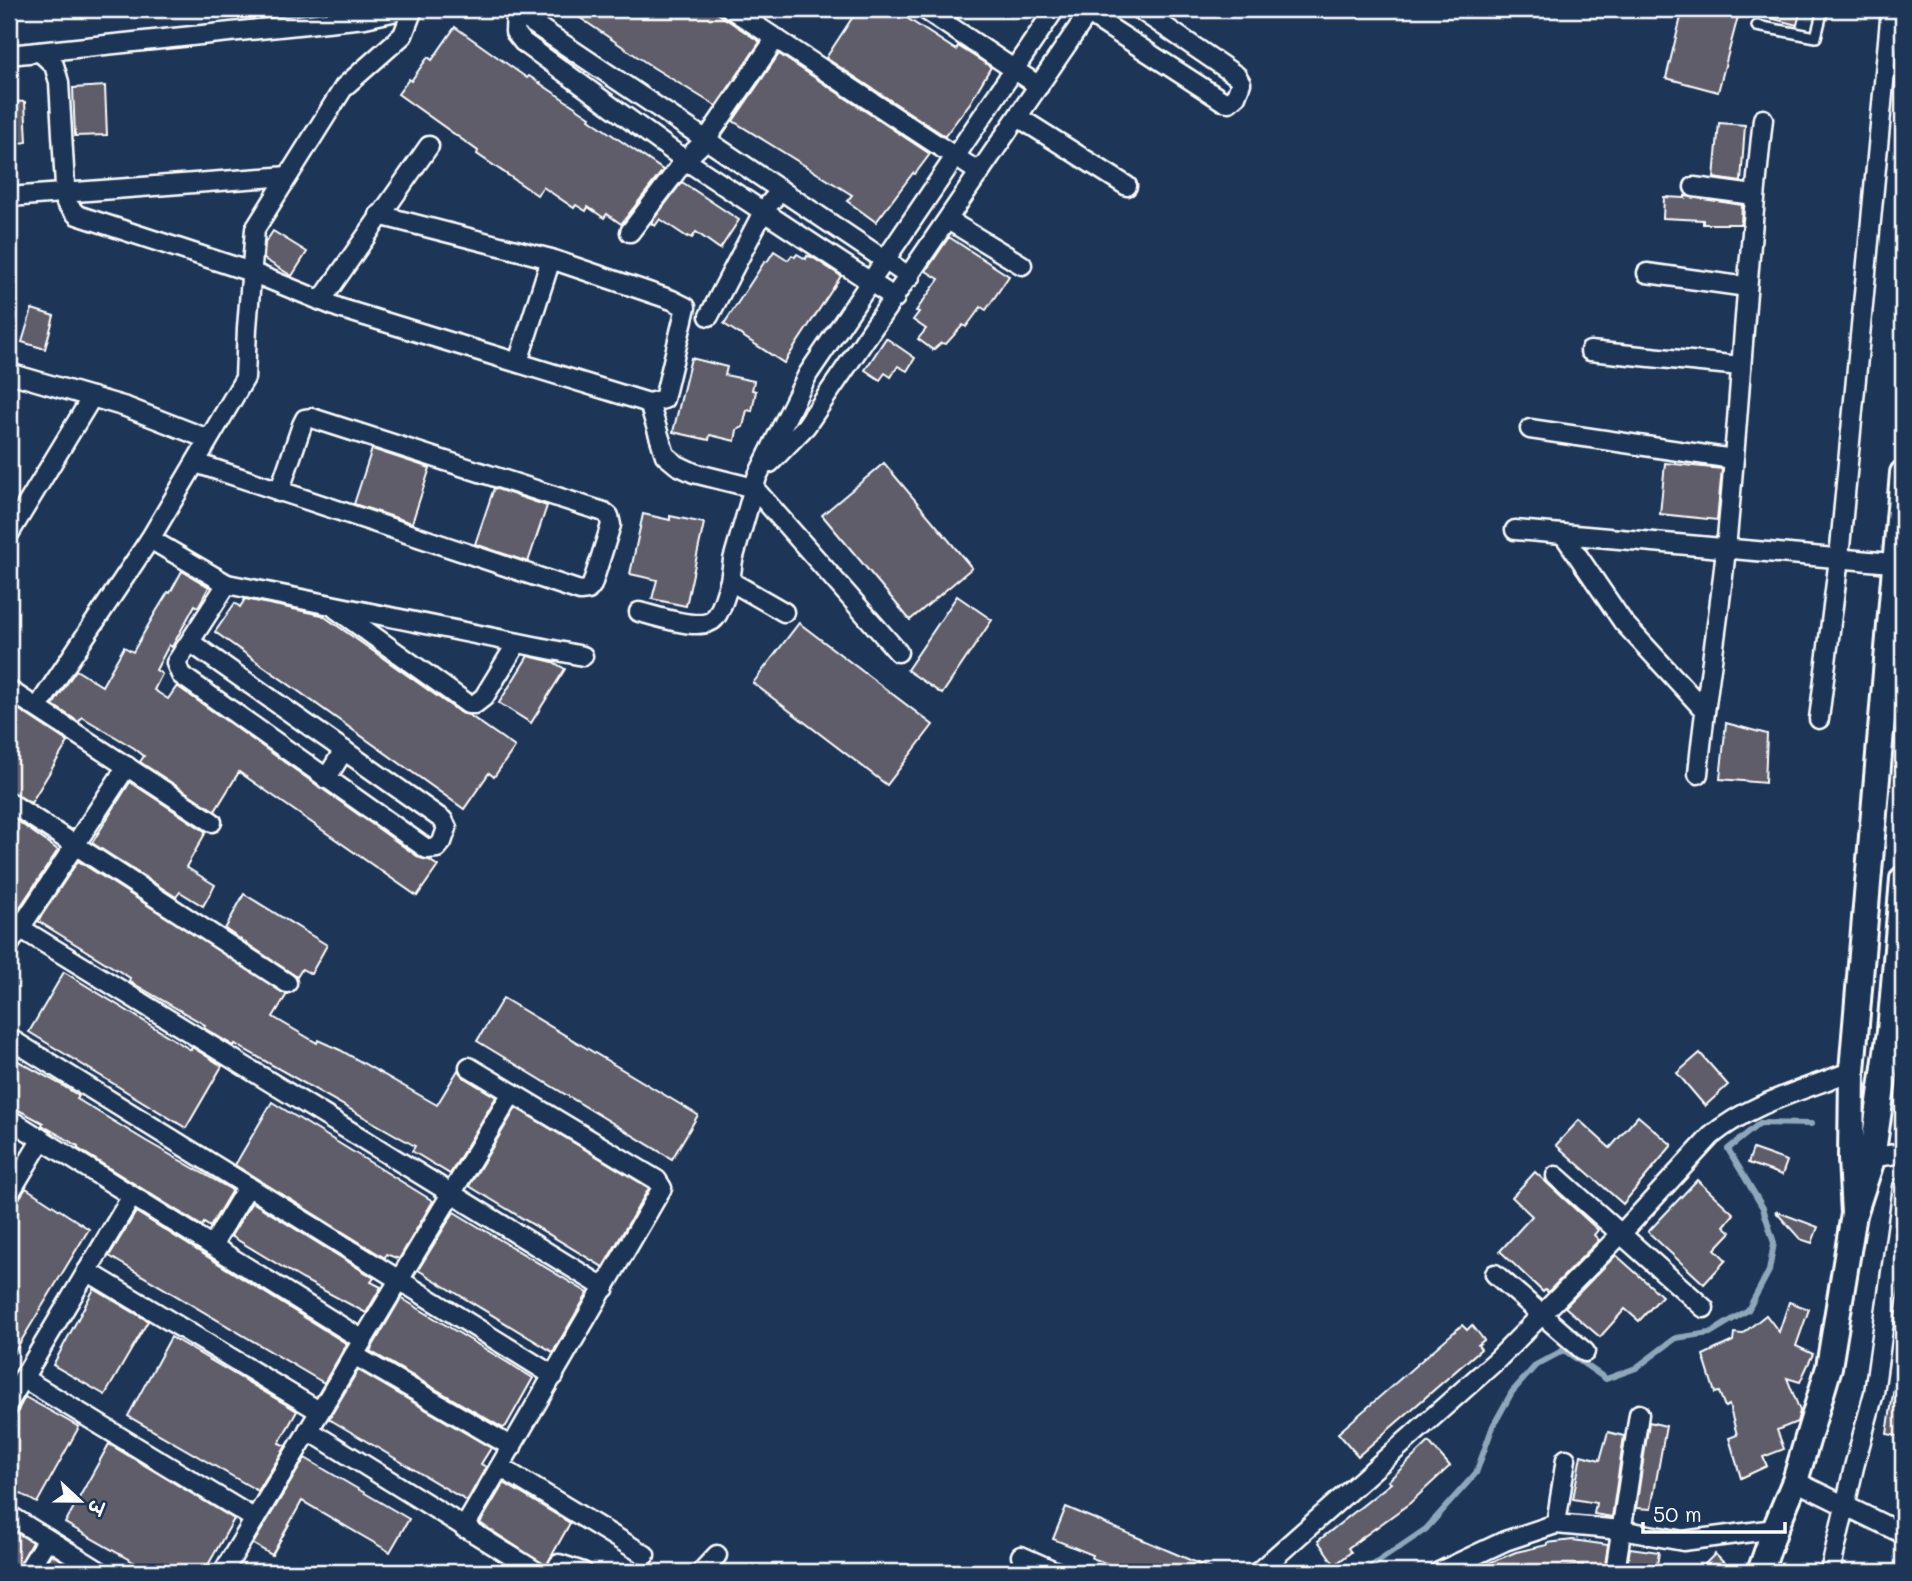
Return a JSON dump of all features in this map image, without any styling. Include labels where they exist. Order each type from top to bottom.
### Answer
[{"type":"street","points":[[289,9],[300,25]]},
{"type":"street","points":[[9,55],[365,18],[407,9]]},
{"type":"street","points":[[38,707],[150,539],[245,378],[255,229],[344,88],[403,35],[413,9]]},
{"type":"street","points":[[924,9],[1039,86]]},
{"type":"street","points":[[755,482],[806,426],[1039,86],[1087,10],[1223,101],[1229,102],[1236,96],[1241,83],[1237,76],[1139,9]]},
{"type":"street","points":[[1819,719],[1839,558],[1891,9]]},
{"type":"street","points":[[516,10],[910,276]]},
{"type":"street","points":[[516,10],[515,32],[523,42],[685,160],[895,298]]},
{"type":"street","points":[[639,612],[700,626],[717,617],[730,581],[733,560],[755,482],[808,374],[1013,69],[1048,11]]},
{"type":"street","points":[[743,12],[776,38],[980,173]]},
{"type":"street","points":[[630,232],[685,160],[706,140],[776,38]]},
{"type":"street","points":[[40,52],[54,65],[59,82],[66,203],[77,215],[251,272],[339,309],[649,403],[664,399],[686,307],[551,259],[379,215]]},
{"type":"street","points":[[615,109],[629,88]]},
{"type":"street","points":[[1018,117],[1127,186]]},
{"type":"street","points":[[1698,774],[1726,550],[1754,195],[1763,118]]},
{"type":"street","points":[[321,301],[429,146]]},
{"type":"street","points":[[9,197],[288,176]]},
{"type":"street","points":[[1694,187],[1754,195]]},
{"type":"street","points":[[709,316],[764,211],[781,190]]},
{"type":"street","points":[[948,220],[1022,265]]},
{"type":"street","points":[[517,362],[551,259]]},
{"type":"street","points":[[1647,273],[1747,287]]},
{"type":"street","points":[[1590,351],[1741,366]]},
{"type":"street","points":[[9,373],[126,407],[208,439]]},
{"type":"street","points":[[9,534],[92,397]]},
{"type":"street","points":[[649,403],[665,455],[677,465],[694,473],[755,482],[898,652]]},
{"type":"street","points":[[196,463],[279,492],[580,591],[588,590],[592,585],[611,525],[610,516],[604,512],[312,418],[305,419],[302,425],[279,492]]},
{"type":"street","points":[[1530,429],[1733,459]]},
{"type":"street","points":[[1862,1159],[1852,1071],[1900,563],[1903,473]]},
{"type":"street","points":[[1515,530],[1900,563]]},
{"type":"street","points":[[1563,534],[1623,622],[1704,710]]},
{"type":"street","points":[[150,539],[227,584],[583,656]]},
{"type":"street","points":[[730,581],[784,612]]},
{"type":"street","points":[[190,642],[443,820],[447,828],[442,842],[437,848],[427,849],[181,676],[176,663],[227,584]]},
{"type":"street","points":[[331,605],[468,704],[475,704],[484,697],[517,643]]},
{"type":"street","points":[[9,690],[212,822]]},
{"type":"street","points":[[326,779],[344,750]]},
{"type":"street","points":[[9,945],[127,766]]},
{"type":"street","points":[[9,802],[286,983]]},
{"type":"street","points":[[1760,1572],[1774,1529],[1795,1481],[1829,1367],[1862,1159],[1890,1031],[1903,879]]},
{"type":"street","points":[[20,928],[605,1288]]},
{"type":"street","points":[[9,1038],[554,1376]]},
{"type":"street","points":[[464,1528],[660,1194],[661,1183],[469,1067]]},
{"type":"street","points":[[1258,1572],[1497,1360],[1727,1122],[1770,1101],[1852,1071]]},
{"type":"street","points":[[223,1572],[512,1093]]},
{"type":"street","points":[[9,1119],[212,1246],[358,1347],[512,1447]]},
{"type":"street","points":[[9,1194],[15,1168],[42,1139]]},
{"type":"street","points":[[1862,1159],[1903,1153]]},
{"type":"street","points":[[1556,1176],[1704,1308]]},
{"type":"street","points":[[212,1246],[248,1186]]},
{"type":"street","points":[[1830,1572],[1874,1393],[1903,1187]]},
{"type":"street","points":[[9,1402],[132,1196]]},
{"type":"street","points":[[87,1271],[319,1411]]},
{"type":"street","points":[[1495,1274],[1585,1352]]},
{"type":"street","points":[[23,1378],[255,1519]]},
{"type":"street","points":[[1615,1572],[1639,1414]]},
{"type":"street","points":[[308,1430],[537,1572]]},
{"type":"street","points":[[1556,1524],[1566,1459]]},
{"type":"street","points":[[500,1467],[645,1555]]},
{"type":"street","points":[[1795,1481],[1903,1534]]},
{"type":"street","points":[[9,1515],[101,1572]]},
{"type":"street","points":[[1439,1572],[1504,1541],[1556,1524],[1621,1530],[1684,1541],[1774,1529]]},
{"type":"street","points":[[27,1572],[47,1539]]},
{"type":"street","points":[[701,1572],[717,1555]]},
{"type":"street","points":[[1021,1556],[1057,1572]]},
{"type":"street","points":[[556,1572],[559,1564],[583,1572]]},
{"type":"lane","points":[[1757,26],[1816,37],[1823,9]]},
{"type":"building","points":[[567,9],[711,9],[760,42],[716,106]]},
{"type":"building","points":[[858,9],[893,9],[956,50],[958,46],[991,67],[970,103],[945,136],[826,58]]},
{"type":"building","points":[[1683,9],[1740,9],[1718,92],[1666,78]]},
{"type":"building","points":[[1756,9],[1801,9],[1797,25],[1755,14]]},
{"type":"building","points":[[455,27],[527,78],[529,76],[590,117],[589,119],[663,170],[621,224],[607,214],[604,218],[588,207],[586,211],[576,205],[574,208],[543,187],[537,195],[477,154],[478,151],[398,94],[428,57],[432,60]]},
{"type":"building","points":[[779,54],[930,154],[876,222],[847,201],[852,195],[733,121]]},
{"type":"building","points":[[105,86],[107,135],[75,136],[73,88]]},
{"type":"building","points":[[9,101],[25,102],[27,142],[9,145]]},
{"type":"building","points":[[1719,123],[1745,125],[1741,182],[1714,178]]},
{"type":"building","points":[[682,182],[739,220],[720,249],[696,232],[692,238],[687,237],[660,219],[655,226],[651,223]]},
{"type":"building","points":[[1685,196],[1742,205],[1741,224],[1703,224],[1703,220],[1663,218],[1664,197]]},
{"type":"building","points":[[273,231],[307,252],[292,276],[264,259],[265,243]]},
{"type":"building","points":[[949,237],[1009,276],[986,310],[981,307],[966,327],[963,325],[946,344],[941,343],[933,350],[918,339],[926,329],[913,320],[919,312],[916,311],[939,279],[926,271]]},
{"type":"building","points":[[774,251],[788,260],[797,254],[806,259],[807,256],[812,257],[841,276],[784,363],[724,324]]},
{"type":"building","points":[[32,309],[54,316],[45,349],[22,342]]},
{"type":"building","points":[[886,338],[915,358],[907,371],[898,366],[891,377],[885,373],[880,380],[865,370]]},
{"type":"building","points":[[691,358],[727,367],[725,375],[754,381],[752,390],[756,391],[752,411],[747,410],[743,427],[737,430],[735,441],[710,435],[709,440],[673,432]]},
{"type":"building","points":[[372,449],[430,468],[412,523],[354,504]]},
{"type":"building","points":[[884,463],[972,568],[910,620],[822,515]]},
{"type":"building","points":[[1665,463],[1722,469],[1717,520],[1660,514]]},
{"type":"building","points":[[494,488],[547,506],[528,562],[475,544]]},
{"type":"building","points":[[643,514],[704,523],[686,606],[652,599],[657,580],[630,574]]},
{"type":"building","points":[[182,571],[209,587],[198,607],[195,605],[172,647],[169,645],[156,670],[162,674],[154,690],[168,699],[177,686],[420,858],[438,866],[417,896],[239,772],[215,811],[140,762],[144,756],[134,748],[82,717],[79,722],[53,705],[76,670],[102,686],[124,647],[133,652]]},
{"type":"building","points":[[957,596],[992,620],[942,694],[907,670]]},
{"type":"building","points":[[245,599],[322,615],[461,713],[469,715],[515,747],[494,777],[489,773],[464,809],[215,632],[235,603],[240,607]]},
{"type":"building","points":[[799,623],[933,725],[887,785],[753,683]]},
{"type":"building","points":[[528,656],[553,662],[565,669],[531,723],[499,703]]},
{"type":"building","points":[[9,703],[68,742],[31,803],[9,791]]},
{"type":"building","points":[[1726,723],[1767,734],[1765,783],[1720,779]]},
{"type":"building","points":[[130,782],[206,832],[186,867],[215,885],[203,906],[180,892],[176,897],[92,843]]},
{"type":"building","points":[[9,815],[58,850],[18,910],[9,904]]},
{"type":"building","points":[[78,861],[287,994],[273,1017],[317,1043],[318,1040],[340,1050],[437,1105],[458,1070],[463,1077],[496,1097],[450,1174],[412,1151],[415,1146],[235,1044],[234,1046],[204,1028],[205,1025],[129,981],[130,978],[38,921]]},
{"type":"building","points":[[244,894],[327,945],[311,974],[302,969],[297,977],[225,929]]},
{"type":"building","points":[[64,972],[222,1066],[186,1128],[29,1032]]},
{"type":"building","points":[[503,998],[698,1115],[672,1159],[477,1041]]},
{"type":"building","points":[[1700,1053],[1728,1085],[1705,1106],[1677,1073]]},
{"type":"building","points":[[9,1056],[60,1084],[79,1096],[77,1099],[146,1141],[232,1190],[210,1227],[204,1223],[202,1226],[77,1148],[78,1146],[42,1125],[43,1123],[9,1105]]},
{"type":"building","points":[[272,1102],[433,1201],[399,1259],[386,1254],[385,1258],[235,1165]]},
{"type":"building","points":[[516,1108],[649,1188],[603,1267],[469,1186]]},
{"type":"building","points":[[1638,1116],[1672,1145],[1623,1204],[1556,1145],[1579,1120],[1610,1148]]},
{"type":"building","points":[[1753,1149],[1787,1161],[1782,1175],[1748,1163]]},
{"type":"building","points":[[1535,1172],[1598,1230],[1594,1235],[1599,1240],[1548,1292],[1543,1292],[1500,1251],[1532,1216],[1512,1197]]},
{"type":"building","points":[[1697,1180],[1734,1214],[1724,1226],[1731,1232],[1715,1249],[1726,1260],[1704,1284],[1648,1232]]},
{"type":"building","points":[[26,1188],[89,1229],[9,1361],[9,1208]]},
{"type":"building","points":[[252,1202],[374,1278],[371,1282],[381,1287],[366,1313],[302,1279],[231,1236]]},
{"type":"building","points":[[1775,1211],[1818,1227],[1812,1243],[1800,1239]]},
{"type":"building","points":[[136,1212],[347,1344],[324,1383],[109,1256]]},
{"type":"building","points":[[454,1212],[588,1293],[553,1352],[418,1270]]},
{"type":"building","points":[[1616,1255],[1662,1296],[1639,1321],[1625,1309],[1600,1337],[1565,1307]]},
{"type":"building","points":[[94,1289],[148,1321],[105,1395],[53,1365]]},
{"type":"building","points":[[401,1298],[533,1378],[506,1426],[503,1428],[370,1351]]},
{"type":"building","points":[[1789,1302],[1809,1309],[1796,1346],[1813,1354],[1800,1382],[1787,1378],[1800,1411],[1797,1422],[1777,1430],[1784,1449],[1763,1457],[1767,1466],[1741,1478],[1729,1438],[1737,1435],[1729,1405],[1725,1407],[1719,1392],[1715,1393],[1703,1355],[1733,1341],[1734,1333],[1742,1334],[1766,1315],[1779,1332]]},
{"type":"building","points":[[1462,1325],[1467,1330],[1472,1325],[1484,1340],[1478,1345],[1481,1349],[1358,1456],[1338,1433]]},
{"type":"building","points":[[171,1337],[297,1411],[279,1443],[286,1446],[258,1491],[128,1416]]},
{"type":"building","points":[[358,1370],[491,1448],[481,1464],[486,1467],[467,1501],[329,1419]]},
{"type":"building","points":[[1894,1387],[1903,1388],[1903,1437],[1887,1434]]},
{"type":"building","points":[[25,1397],[79,1427],[37,1503],[9,1487],[9,1427]]},
{"type":"building","points":[[1649,1422],[1666,1426],[1651,1509],[1636,1508]]},
{"type":"building","points":[[1608,1432],[1624,1436],[1612,1517],[1594,1514],[1596,1503],[1573,1499],[1581,1455],[1600,1460]]},
{"type":"building","points":[[1429,1442],[1450,1466],[1410,1503],[1348,1548],[1351,1552],[1335,1565],[1318,1541],[1391,1483],[1388,1481]]},
{"type":"building","points":[[109,1444],[234,1519],[204,1572],[151,1572],[65,1523]]},
{"type":"building","points":[[305,1458],[409,1519],[390,1552],[302,1501],[272,1555],[253,1544]]},
{"type":"building","points":[[504,1483],[570,1523],[546,1566],[480,1523]]},
{"type":"building","points":[[1066,1507],[1218,1572],[1129,1572],[1092,1558],[1093,1555],[1053,1539]]},
{"type":"building","points":[[9,1528],[32,1542],[16,1572],[9,1572]]},
{"type":"building","points":[[1573,1540],[1608,1545],[1604,1572],[1582,1572],[1583,1565],[1549,1569],[1550,1572],[1467,1572],[1516,1552],[1547,1543]]},
{"type":"building","points":[[1630,1548],[1659,1552],[1656,1572],[1626,1572]]},
{"type":"building","points":[[51,1554],[80,1572],[40,1572]]},
{"type":"building","points":[[1715,1554],[1733,1572],[1697,1572]]},
{"type":"waterway","points":[[1363,1572],[1426,1529],[1476,1473],[1493,1426],[1512,1392],[1536,1365],[1564,1350],[1606,1379],[1636,1368],[1676,1338],[1710,1333],[1748,1310],[1769,1271],[1774,1243],[1763,1208],[1728,1149],[1760,1123],[1811,1124]]}]
